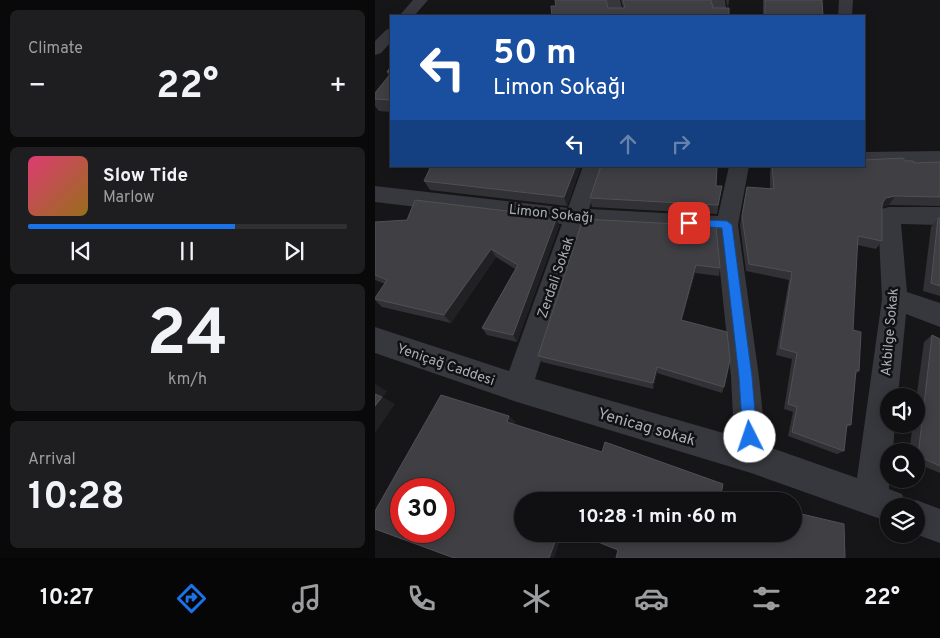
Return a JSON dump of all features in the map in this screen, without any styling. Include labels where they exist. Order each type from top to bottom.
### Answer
[{"type":"street","points":[[407,15],[421,0]]},
{"type":"street","points":[[613,0],[617,15]]},
{"type":"street","points":[[718,0],[720,15]]},
{"type":"street","points":[[845,15],[846,0]]},
{"type":"street","points":[[375,37],[389,27]]},
{"type":"street","points":[[375,50],[389,27]]},
{"type":"street","points":[[865,159],[940,158]]},
{"type":"street","name":"Zerdali Sokak","points":[[517,388],[593,167]]},
{"type":"street","points":[[739,167],[727,225],[745,377],[751,457]]},
{"type":"street","name":"Limon Sokağı","points":[[375,194],[576,216],[727,225]]},
{"type":"street","name":"Akbilge Sokak","points":[[881,498],[895,298],[889,215],[940,216]]},
{"type":"street","points":[[895,298],[940,315]]},
{"type":"street","name":"Yeniçağ Caddesi","points":[[375,340],[517,388]]},
{"type":"street","name":"Yenicag sokak","points":[[517,388],[751,457],[880,502]]},
{"type":"street","points":[[925,520],[940,526]]},
{"type":"building","points":[[555,0],[606,0],[608,8],[625,8],[623,0],[711,0],[713,8],[729,8],[729,15],[552,15],[551,6],[556,6]]},
{"type":"building","points":[[765,0],[822,0],[823,15],[765,15]]},
{"type":"building","points":[[390,74],[390,100],[375,99],[375,93]]},
{"type":"building","points":[[903,158],[905,161],[913,161],[914,163],[940,162],[940,197],[895,196],[886,198],[882,206],[882,241],[858,236],[853,330],[861,332],[859,371],[856,370],[851,425],[847,424],[844,451],[792,432],[797,407],[788,404],[797,353],[780,348],[792,272],[749,264],[742,216],[747,187],[774,189],[772,167],[865,167],[865,160]]},
{"type":"building","points":[[431,167],[576,167],[564,197],[424,181]]},
{"type":"building","points":[[601,167],[717,167],[716,186],[722,186],[718,205],[590,198]]},
{"type":"building","points":[[415,200],[557,217],[513,335],[482,328],[518,265],[491,249],[444,315],[375,299],[387,280],[375,275],[375,222],[407,220]]},
{"type":"building","points":[[938,218],[940,218],[940,286],[931,283]]},
{"type":"building","points":[[583,219],[716,226],[720,268],[696,265],[681,320],[727,332],[730,360],[724,387],[657,367],[653,383],[538,356]]},
{"type":"building","points":[[932,335],[940,339],[940,466],[925,459],[925,443],[920,443],[921,433],[925,433],[925,396]]},
{"type":"building","points":[[375,394],[382,397],[375,406]]},
{"type":"building","points":[[441,395],[509,416],[507,422],[602,452],[605,442],[723,484],[722,492],[514,492],[514,542],[555,542],[549,558],[454,558],[413,543],[455,543],[455,478],[394,478]]},
{"type":"building","points":[[390,485],[390,535],[375,529],[375,511]]},
{"type":"building","points":[[802,514],[844,524],[845,558],[616,558],[618,550],[598,542],[802,542]]},
{"type":"route","points":[[689,223],[727,225],[745,377],[750,437]]}]
